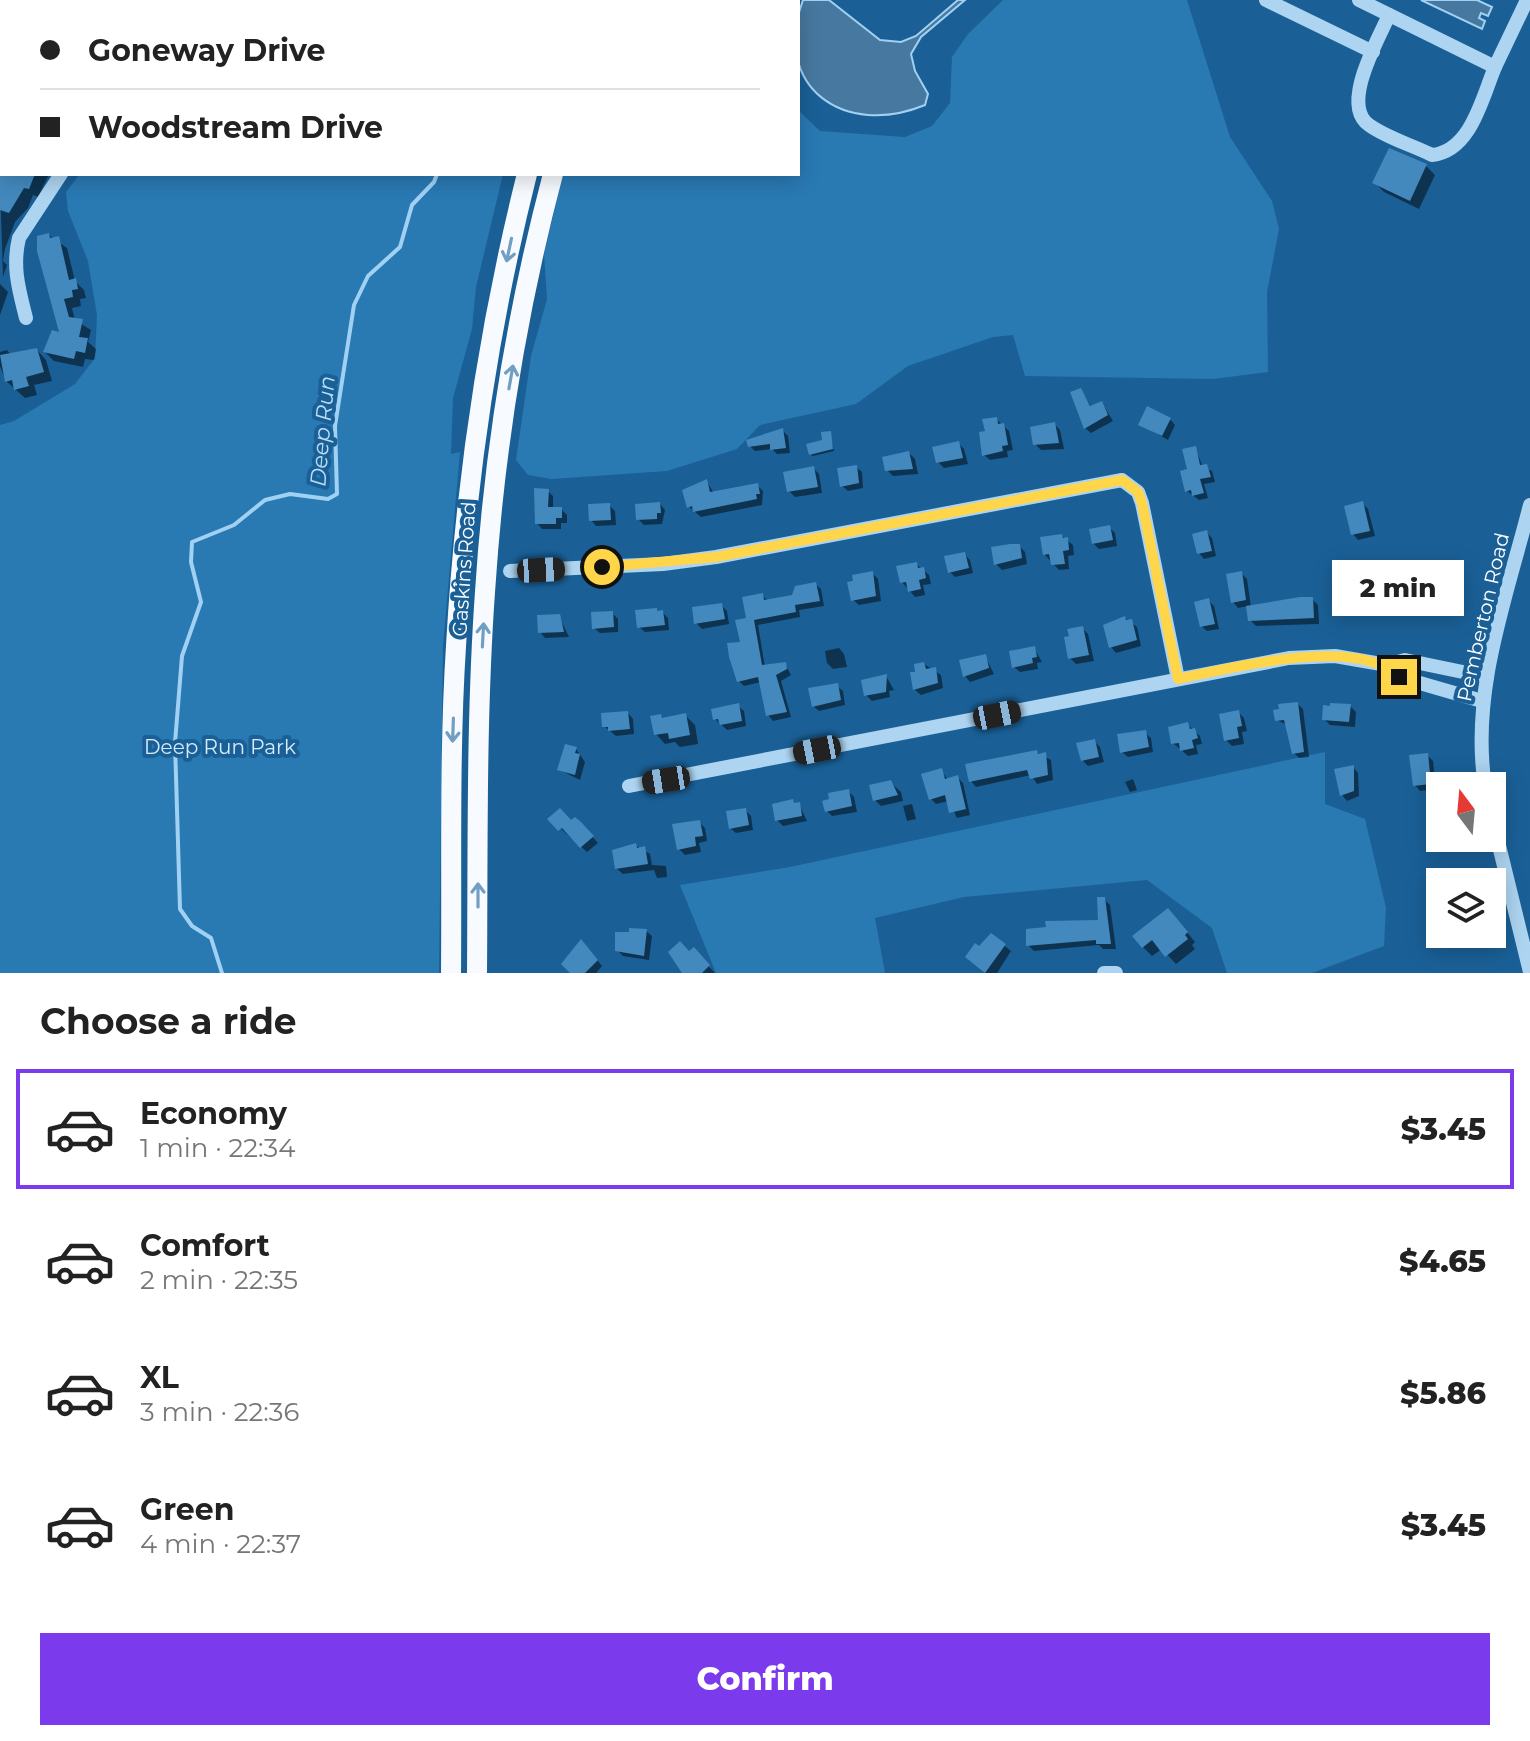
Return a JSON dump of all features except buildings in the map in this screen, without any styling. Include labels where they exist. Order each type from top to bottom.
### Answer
[{"type":"main road","name":"Gaskins Road","points":[[451,973],[453,725],[463,541],[482,387],[527,176]]},
{"type":"main road","name":"Gaskins Road","points":[[477,973],[479,708],[493,496],[524,302],[553,176]]},
{"type":"street","points":[[1266,0],[1373,52]]},
{"type":"street","points":[[1359,0],[1495,67]]},
{"type":"street","points":[[1389,15],[1357,97],[1359,112],[1367,124],[1432,155],[1444,154],[1459,144],[1527,0]]},
{"type":"street","points":[[26,318],[16,280],[16,249],[19,238],[60,176]]},
{"type":"street","points":[[510,571],[663,564],[716,557],[1122,480],[1138,492],[1142,503],[1178,679]]},
{"type":"street","name":"Pemberton Road","points":[[1483,772],[1480,744],[1482,701],[1528,526],[1530,505]]},
{"type":"street","points":[[629,786],[1178,679],[1314,656],[1387,665],[1405,660],[1487,677]]},
{"type":"street","points":[[1387,665],[1399,677],[1482,701]]},
{"type":"street","points":[[1501,852],[1530,972]]},
{"type":"street","points":[[1104,973],[1116,973]]},
{"type":"green space","points":[[1003,0],[1187,0],[1230,137],[1272,201],[1279,229],[1267,292],[1268,372],[1213,379],[1025,376],[1013,335],[993,337],[908,366],[856,404],[760,425],[737,449],[667,471],[552,479],[528,475],[516,460],[531,356],[547,299],[544,254],[563,176],[800,176],[800,112],[820,131],[905,137],[932,126],[950,103],[952,57],[968,34]]},
{"type":"green space","name":"Deep Run Park","points":[[78,176],[503,176],[476,287],[472,329],[453,398],[451,454],[460,452],[443,645],[439,973],[0,973],[0,425],[14,421],[75,384],[95,358],[97,315],[88,261],[68,211],[66,192]]},
{"type":"green space","points":[[1325,752],[1325,804],[1365,819],[1386,908],[1384,946],[1312,973],[1227,973],[1212,928],[1147,880],[964,897],[875,918],[885,973],[716,973],[680,885],[790,867]]},
{"type":"shaded area","points":[[803,0],[829,0],[880,40],[901,42],[916,36],[958,0],[965,0],[921,37],[911,54],[915,71],[928,94],[925,105],[895,114],[868,115],[843,109],[822,98],[806,81],[800,66]]},
{"type":"shaded area","points":[[1421,0],[1477,0],[1492,7],[1488,16],[1481,13],[1479,18],[1485,21],[1482,29]]},
{"type":"waterway","name":"Deep Run","points":[[222,973],[211,938],[192,926],[180,909],[175,743],[182,656],[201,602],[191,562],[192,542],[234,525],[265,500],[290,494],[328,499],[337,494],[335,426],[354,305],[368,276],[400,247],[412,205],[436,176]]},
{"type":"route","points":[[602,567],[716,557],[1113,479],[1122,480],[1138,492],[1142,503],[1178,679],[1314,656],[1335,656],[1387,665],[1399,677]]}]
